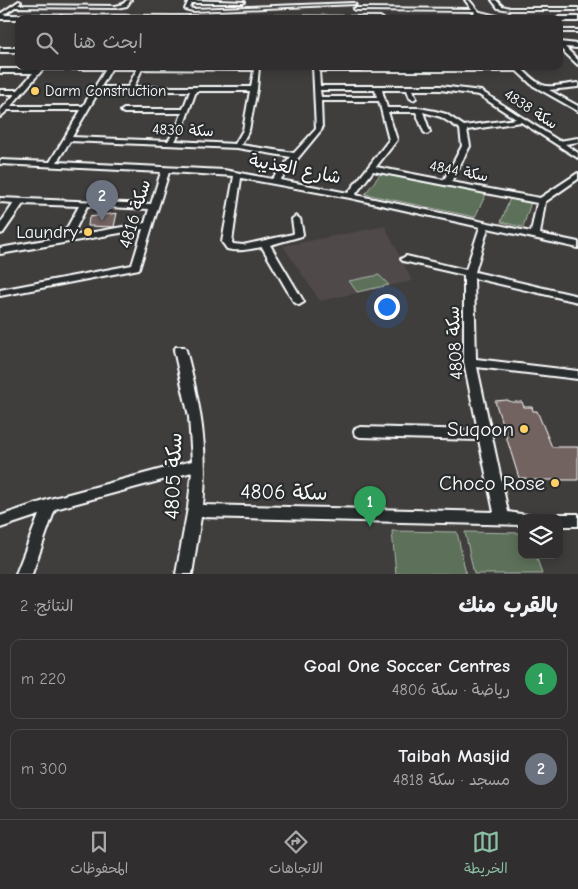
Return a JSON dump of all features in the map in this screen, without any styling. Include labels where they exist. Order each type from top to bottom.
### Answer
[{"type":"main road","points":[[2,17],[15,17]]},
{"type":"main road","points":[[2,17],[15,19]]},
{"type":"main road","points":[[563,20],[578,20]]},
{"type":"street","points":[[2,17],[22,0]]},
{"type":"street","points":[[0,8],[116,7],[125,5],[129,0]]},
{"type":"street","points":[[467,0],[476,14]]},
{"type":"street","points":[[494,0],[503,8],[578,9]]},
{"type":"street","points":[[310,2],[187,9],[190,1],[310,2],[476,14]]},
{"type":"street","points":[[563,31],[578,31]]},
{"type":"street","points":[[563,45],[578,46]]},
{"type":"street","points":[[563,48],[578,63]]},
{"type":"street","points":[[0,50],[15,50]]},
{"type":"street","points":[[0,71],[15,70]]},
{"type":"street","points":[[0,115],[39,70]]},
{"type":"street","points":[[52,165],[108,70]]},
{"type":"street","points":[[130,89],[139,70]]},
{"type":"street","points":[[237,146],[246,130],[257,70]]},
{"type":"street","points":[[274,182],[319,129],[316,70]]},
{"type":"street","points":[[402,70],[431,72],[474,70]]},
{"type":"street","points":[[519,70],[542,89],[578,109]]},
{"type":"street","name":"سكة 4838","points":[[316,88],[410,88],[438,85],[481,93],[578,156]]},
{"type":"street","points":[[542,89],[578,85]]},
{"type":"street","points":[[350,196],[393,140],[378,88]]},
{"type":"street","points":[[410,88],[413,98]]},
{"type":"street","points":[[97,89],[254,89]]},
{"type":"street","points":[[170,143],[180,127],[194,89]]},
{"type":"street","points":[[0,92],[20,92]]},
{"type":"street","points":[[317,99],[381,100]]},
{"type":"street","points":[[7,108],[85,108]]},
{"type":"street","points":[[384,110],[419,110],[441,113],[463,128],[521,120]]},
{"type":"street","points":[[419,110],[427,132]]},
{"type":"street","points":[[124,111],[186,111]]},
{"type":"street","points":[[446,183],[466,146],[463,128]]},
{"type":"street","name":"سكة 4830","points":[[67,139],[237,146],[297,156]]},
{"type":"street","points":[[559,143],[578,140]]},
{"type":"street","name":"شارع العذيبة","points":[[0,163],[224,172],[350,196],[578,245]]},
{"type":"street","name":"سكة 4816","points":[[0,293],[136,267],[166,169]]},
{"type":"street","name":"سكة 4844","points":[[372,169],[541,201]]},
{"type":"street","points":[[238,174],[228,245],[230,247],[243,248],[296,236],[299,234],[296,219]]},
{"type":"street","points":[[535,236],[541,201],[578,175]]},
{"type":"street","points":[[0,200],[154,207]]},
{"type":"street","points":[[0,231],[20,201]]},
{"type":"street","points":[[66,239],[84,204]]},
{"type":"street","points":[[0,251],[149,225]]},
{"type":"street","name":"سكة 4808","points":[[485,225],[469,274],[470,362],[502,518]]},
{"type":"street","points":[[264,243],[300,302]]},
{"type":"street","points":[[406,259],[578,299]]},
{"type":"street","name":"سكة 4805","points":[[180,350],[187,376],[198,441],[195,512],[184,574]]},
{"type":"street","points":[[470,362],[578,375]]},
{"type":"street","points":[[360,432],[484,435]]},
{"type":"street","points":[[0,522],[50,505],[198,465]]},
{"type":"street","points":[[24,574],[50,505]]},
{"type":"street","name":"سكة 4806","points":[[195,512],[518,519]]},
{"type":"street","points":[[563,520],[578,520]]},
{"type":"shaded area","points":[[385,226],[412,281],[320,301],[283,246]]},
{"type":"green space","points":[[381,173],[486,194],[475,217],[365,194]]},
{"type":"green space","points":[[510,198],[531,202],[523,227],[501,222]]},
{"type":"green space","points":[[379,275],[389,285],[357,292],[349,281]]},
{"type":"green space","points":[[392,531],[457,532],[466,574],[396,574]]},
{"type":"green space","points":[[465,532],[518,533],[518,559],[537,559],[542,574],[474,574]]},
{"type":"building","points":[[117,213],[114,227],[88,226],[89,217]]},
{"type":"building","name":"Suqoon","points":[[495,401],[522,402],[524,407],[532,407],[533,411],[537,411],[552,447],[578,447],[578,480],[527,480],[526,478],[519,478]]},
{"type":"place","name":"Darm Construction","points":[[35,91]]},
{"type":"place","name":"Taibah Masjid","points":[[102,221]]},
{"type":"place","name":"Laundry","points":[[88,232]]},
{"type":"place","name":"Suqoon","points":[[524,429]]},
{"type":"place","name":"Choco Rose","points":[[555,483]]},
{"type":"place","name":"Goal One Soccer Centres","points":[[370,527]]}]
